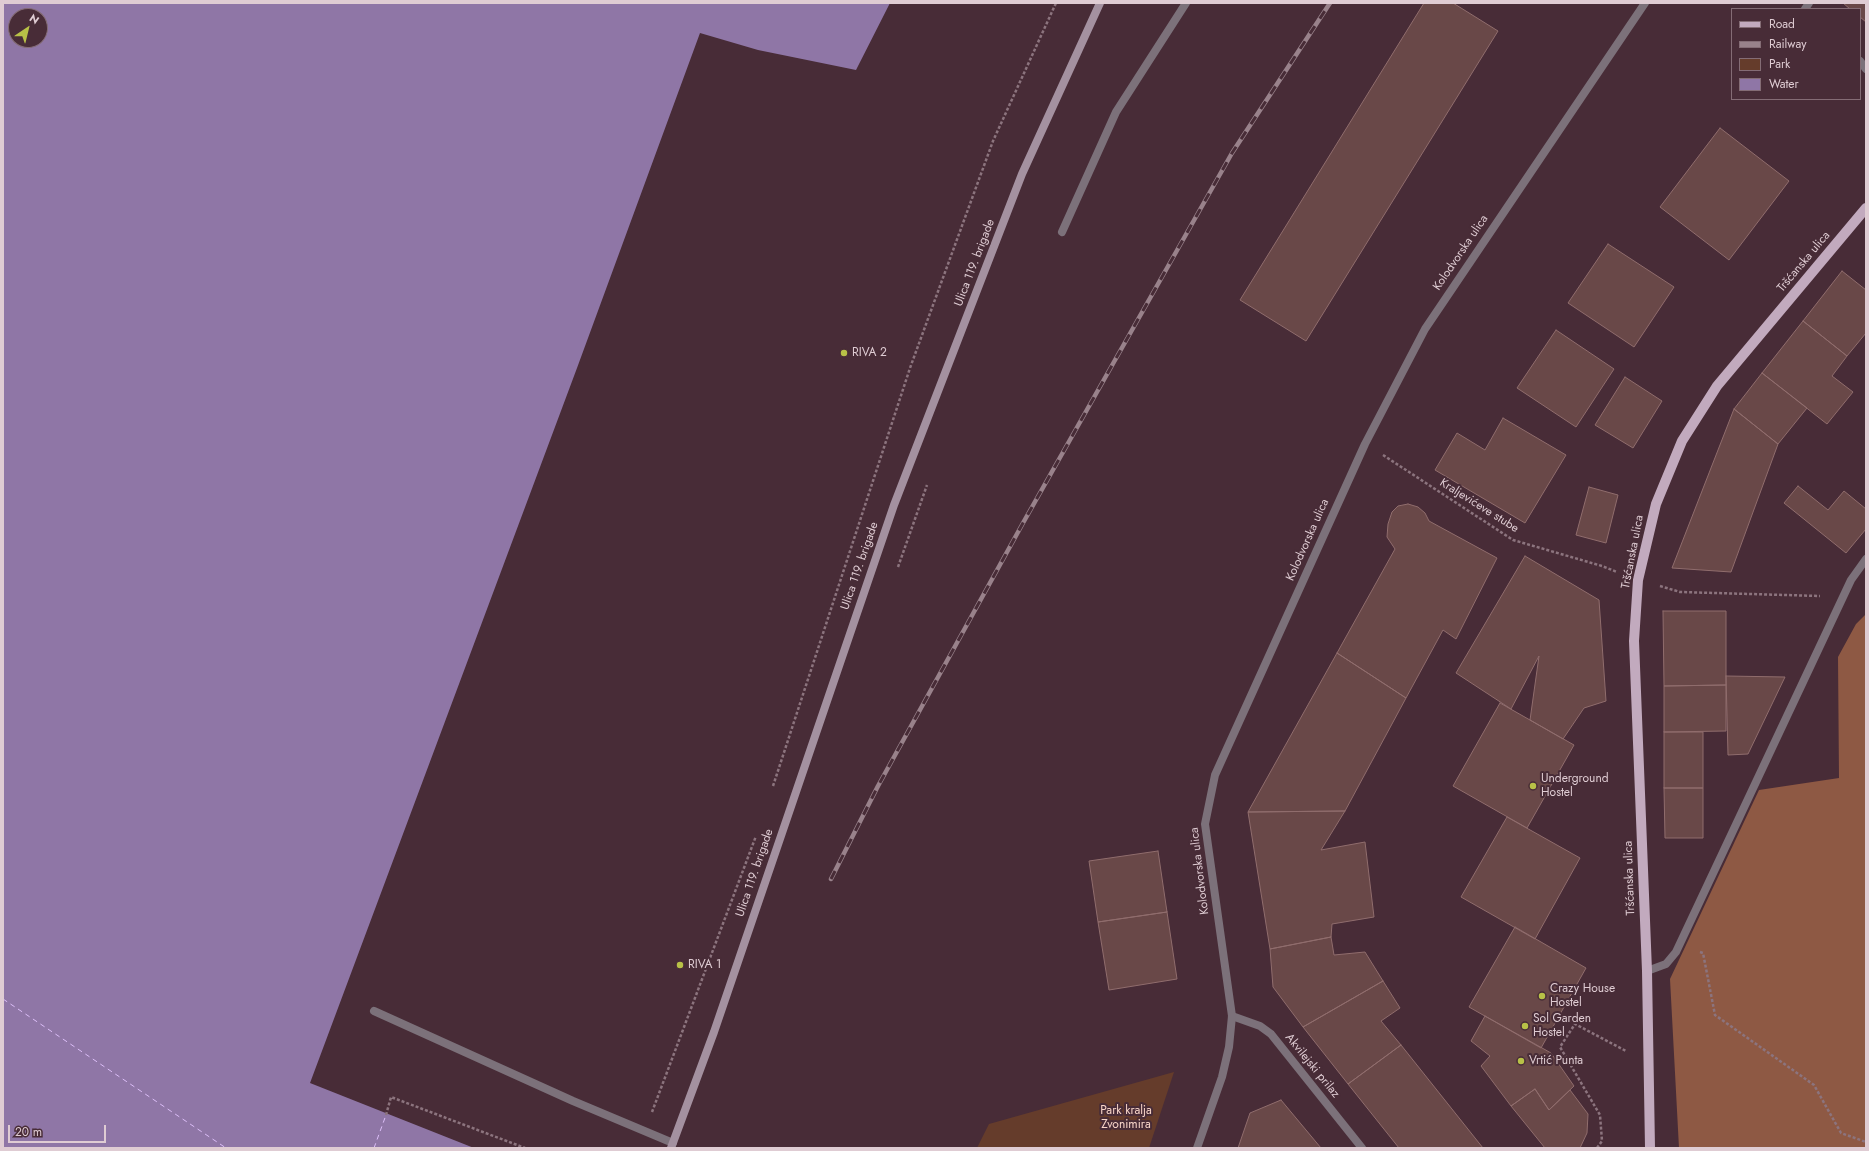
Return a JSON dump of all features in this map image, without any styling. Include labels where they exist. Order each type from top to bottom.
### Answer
[{"type":"main road","name":"Ulica 119. brigade","points":[[672,1145],[714,1032],[894,506],[1022,174],[1100,3]]},
{"type":"main road","name":"Tršćanska ulica","points":[[1650,1148],[1647,971],[1634,641],[1638,580],[1656,504],[1682,441],[1717,386],[1866,208]]},
{"type":"street","points":[[1062,232],[1116,112],[1186,3]]},
{"type":"street","name":"Kolodvorska ulica","points":[[1197,1148],[1222,1077],[1229,1047],[1232,1016],[1205,824],[1215,775],[1365,444],[1425,329],[1645,3]]},
{"type":"street","points":[[1647,971],[1666,964],[1679,946],[1851,580],[1866,559]]},
{"type":"street","points":[[374,1012],[672,1145]]},
{"type":"street","name":"Akvilejski prilaz","points":[[1232,1016],[1260,1026],[1271,1034],[1362,1148]]},
{"type":"path","points":[[772,791],[910,368],[993,141],[1056,3]]},
{"type":"path","name":"Kraljevićeve stube","points":[[1365,444],[1513,540],[1602,566],[1638,580],[1680,592],[1843,597]]},
{"type":"path","points":[[895,573],[927,484]]},
{"type":"path","points":[[645,1132],[759,829]]},
{"type":"path","points":[[1679,946],[1703,952],[1715,1015],[1814,1085],[1841,1133],[1866,1142]]},
{"type":"path","points":[[1597,1148],[1602,1141],[1600,1114],[1560,1047],[1575,1024],[1649,1064]]},
{"type":"path","points":[[386,1115],[391,1098],[525,1148]]},
{"type":"green space","name":"Park kralja Zvonimira","points":[[1174,1072],[1149,1148],[977,1148],[989,1124]]},
{"type":"shaded area","points":[[1866,614],[1866,1148],[1679,1148],[1670,979],[1759,790],[1839,778],[1838,657],[1856,624]]},
{"type":"water","points":[[3,3],[890,3],[856,70],[758,50],[700,33],[577,368],[310,1083],[474,1148],[3,1148]]},
{"type":"building","points":[[1424,3],[1453,3],[1498,31],[1306,341],[1240,300]]},
{"type":"building","points":[[1843,3],[1866,3],[1866,22],[1861,18],[1861,8],[1849,8]]},
{"type":"building","points":[[1720,128],[1789,181],[1729,260],[1660,207]]},
{"type":"building","points":[[1608,244],[1674,287],[1634,347],[1568,303]]},
{"type":"building","points":[[1842,271],[1866,290],[1866,333],[1847,356],[1803,321]]},
{"type":"building","points":[[1803,321],[1847,356],[1832,376],[1853,392],[1827,424],[1762,373]]},
{"type":"building","points":[[1556,330],[1614,369],[1576,427],[1517,388]]},
{"type":"building","points":[[1762,373],[1807,408],[1778,444],[1734,409]]},
{"type":"building","points":[[1625,377],[1662,401],[1633,448],[1595,425]]},
{"type":"building","points":[[1734,409],[1778,444],[1731,572],[1672,568]]},
{"type":"building","points":[[1503,418],[1566,455],[1525,523],[1435,470],[1457,433],[1485,450]]},
{"type":"building","points":[[1798,486],[1828,510],[1844,491],[1866,509],[1866,529],[1846,553],[1784,503]]},
{"type":"building","points":[[1589,487],[1618,495],[1606,543],[1576,535]]},
{"type":"building","points":[[1408,504],[1418,507],[1425,513],[1429,521],[1497,558],[1456,639],[1443,630],[1406,698],[1337,653],[1395,549],[1387,537],[1388,524],[1392,512],[1398,506]]},
{"type":"building","points":[[1525,556],[1599,600],[1606,701],[1584,708],[1563,739],[1530,720],[1539,656],[1511,709],[1456,673]]},
{"type":"building","points":[[1663,611],[1726,611],[1726,685],[1664,686]]},
{"type":"building","points":[[1337,653],[1406,698],[1345,811],[1248,812]]},
{"type":"building","points":[[1726,676],[1785,677],[1748,754],[1728,755]]},
{"type":"building","points":[[1726,685],[1726,731],[1664,732],[1664,686]]},
{"type":"building","points":[[1500,703],[1574,745],[1527,828],[1453,786]]},
{"type":"building","points":[[1664,732],[1703,732],[1703,788],[1664,788]]},
{"type":"building","points":[[1664,788],[1703,788],[1703,838],[1665,838]]},
{"type":"building","points":[[1345,811],[1321,850],[1365,842],[1374,917],[1332,924],[1331,937],[1270,949],[1248,812]]},
{"type":"building","points":[[1507,817],[1580,858],[1535,939],[1461,897]]},
{"type":"building","points":[[1158,851],[1167,912],[1098,922],[1089,861]]},
{"type":"building","points":[[1167,912],[1177,979],[1109,990],[1098,922]]},
{"type":"building","points":[[1515,927],[1586,968],[1541,1048],[1469,1007]]},
{"type":"building","points":[[1331,937],[1334,955],[1365,952],[1383,981],[1303,1027],[1273,987],[1270,949]]},
{"type":"building","points":[[1383,981],[1400,1008],[1381,1021],[1401,1045],[1348,1084],[1303,1027]]},
{"type":"building","name":"Vrtić Punta","points":[[1485,1016],[1551,1053],[1574,1086],[1549,1110],[1535,1089],[1511,1106],[1481,1066],[1490,1056],[1471,1041]]},
{"type":"building","points":[[1401,1045],[1483,1148],[1399,1148],[1348,1084]]},
{"type":"building","points":[[1535,1089],[1549,1110],[1570,1090],[1588,1114],[1587,1133],[1580,1148],[1545,1148],[1511,1106]]},
{"type":"building","points":[[1281,1100],[1321,1148],[1238,1148],[1250,1113]]},
{"type":"ferry route","points":[[3,999],[226,1148]]},
{"type":"ferry route","points":[[374,1148],[386,1115]]},
{"type":"railway","points":[[831,879],[878,786],[1023,523],[1232,153],[1330,3]]},
{"type":"place","name":"RIVA 2","points":[[844,353]]},
{"type":"place","name":"Underground Hostel","points":[[1533,786]]},
{"type":"place","name":"RIVA 1","points":[[680,965]]},
{"type":"place","name":"Crazy House Hostel","points":[[1542,996]]},
{"type":"place","name":"Sol Garden Hostel","points":[[1525,1026]]},
{"type":"place","name":"Vrtić Punta","points":[[1521,1061]]}]
